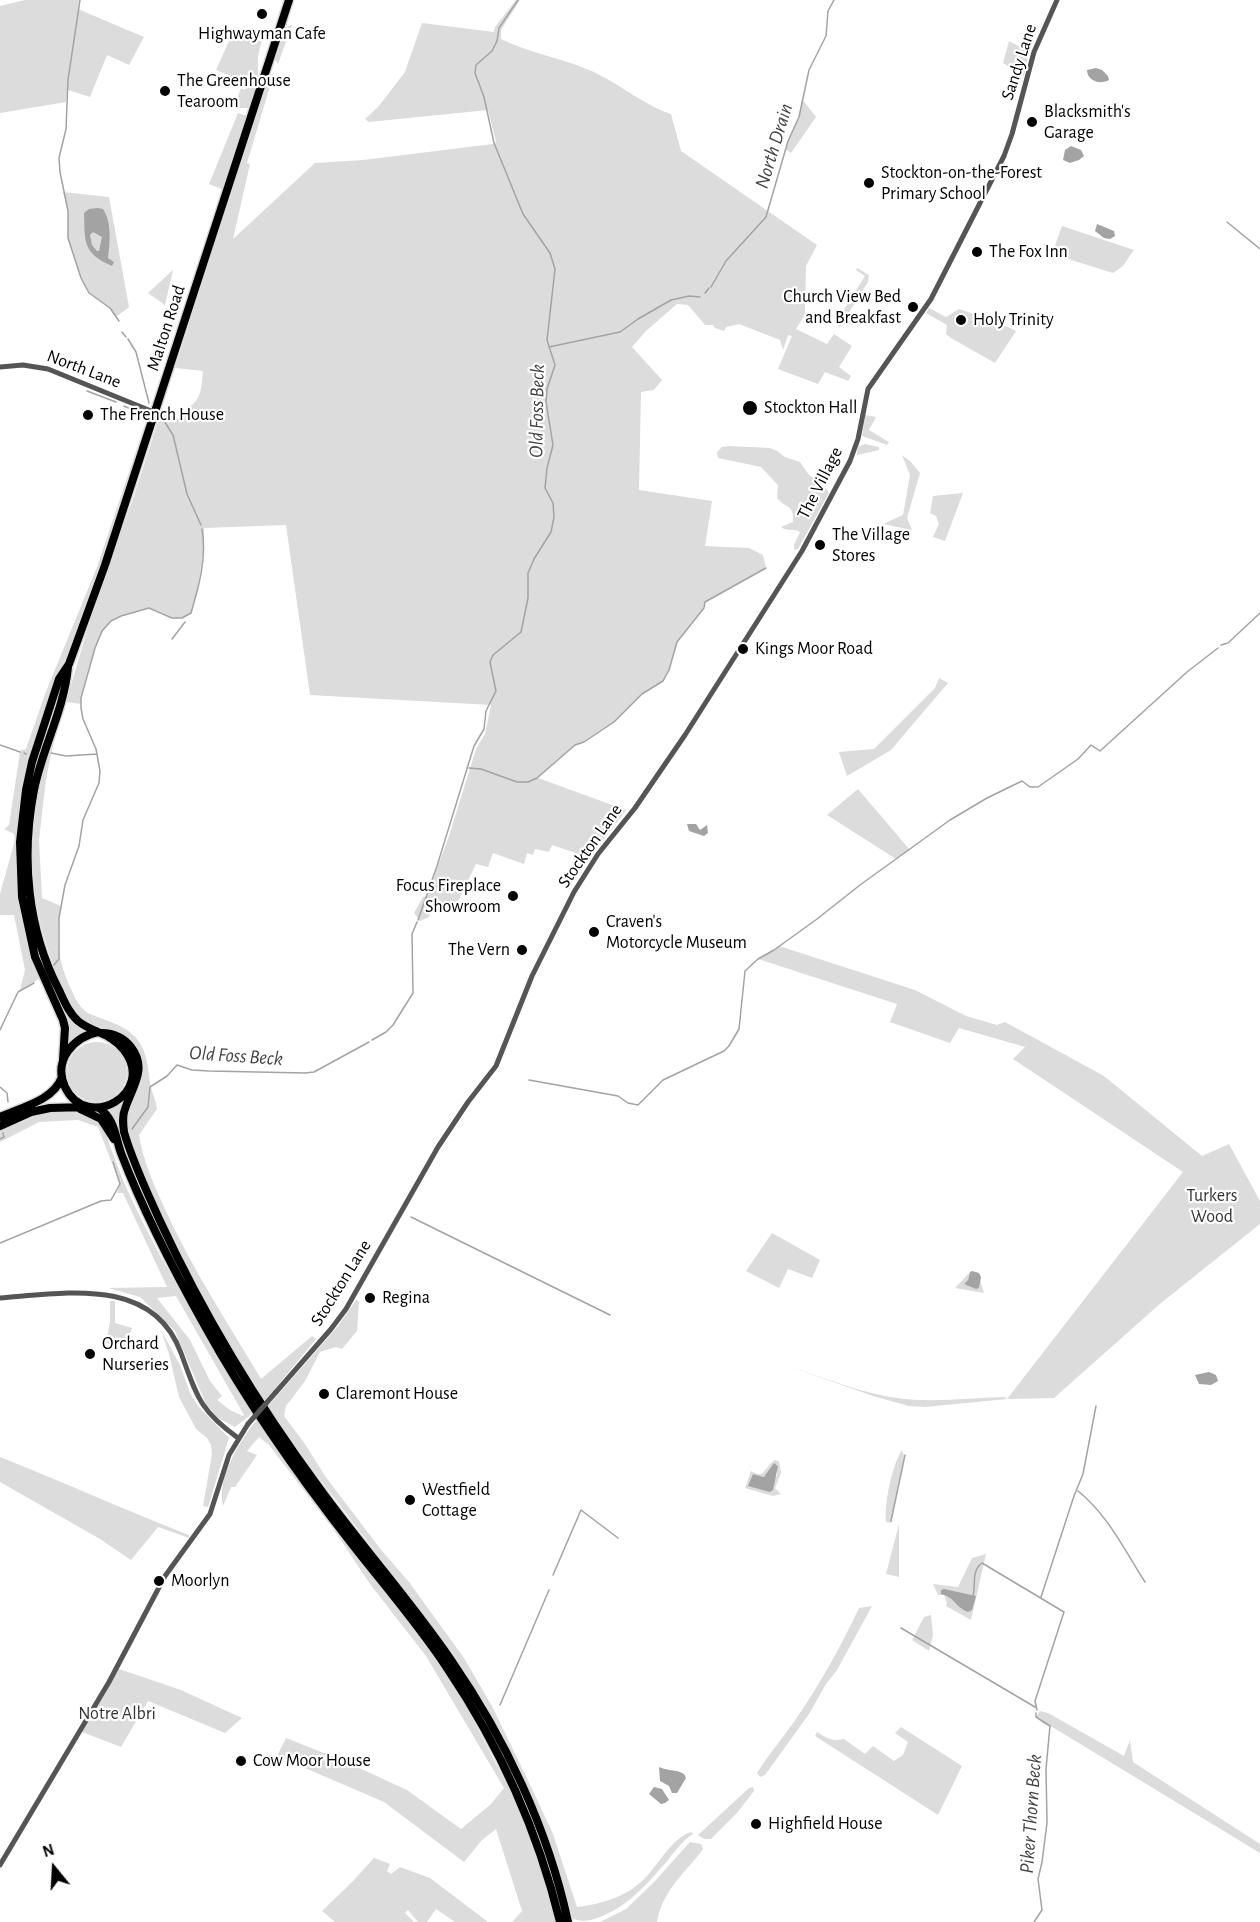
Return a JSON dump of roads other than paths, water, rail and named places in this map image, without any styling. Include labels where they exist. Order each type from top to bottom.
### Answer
[{"type":"highway","name":"Malton Road","points":[[24,842],[41,762],[67,682],[69,664],[156,413],[289,0]]},
{"type":"highway","points":[[0,1126],[50,1107],[77,1108],[111,1105],[124,1095],[133,1077],[132,1065],[127,1053],[117,1042],[82,1024],[72,1014],[49,972],[31,898],[24,842]]},
{"type":"highway","points":[[24,842],[22,897],[26,923],[38,965],[65,1028],[62,1076],[65,1086],[72,1097],[82,1104],[96,1107],[107,1113],[113,1122],[119,1147]]},
{"type":"highway","points":[[63,1060],[79,1039],[100,1033],[112,1034],[124,1039],[133,1049],[139,1070],[138,1079],[125,1107],[124,1132],[147,1191],[193,1288],[217,1333],[271,1421],[320,1490],[451,1660],[481,1706],[507,1754],[537,1821],[554,1870],[568,1922]]},
{"type":"highway","points":[[26,1106],[52,1083],[64,1050]]},
{"type":"highway","points":[[0,1117],[41,1099],[55,1090],[62,1076]]},
{"type":"highway","points":[[77,1108],[101,1119],[119,1147],[190,1300],[240,1387],[314,1496],[420,1630],[474,1710],[504,1766],[521,1805],[546,1873],[560,1922]]},
{"type":"street","name":"Sandy Lane","points":[[1012,134],[1032,57],[1057,0]]},
{"type":"street","name":"The Village","points":[[701,711],[792,568],[836,491],[853,454],[867,392],[931,299],[1004,156],[1012,134]]},
{"type":"street","name":"North Lane","points":[[0,367],[23,365],[48,369],[156,413]]},
{"type":"street","name":"Stockton Lane","points":[[0,1865],[109,1682],[165,1576],[210,1514],[229,1455],[238,1438],[346,1309],[441,1143],[468,1102],[496,1066],[521,999],[579,885],[598,854],[639,803],[701,711]]},
{"type":"street","points":[[0,1298],[101,1293],[122,1297],[145,1307],[160,1318],[175,1338],[194,1390],[204,1408],[238,1438]]},
{"type":"waterway","points":[[80,0],[68,80],[66,129],[59,158],[68,211],[68,238],[81,278],[89,293],[110,308],[119,321]]},
{"type":"waterway","name":"Old Foss Beck","points":[[418,920],[474,746],[484,729],[486,711],[496,691],[490,662],[493,655],[521,632],[528,598],[528,573],[551,532],[554,517],[553,503],[545,488],[553,445],[546,402],[547,389],[555,365],[547,340],[555,269],[550,253],[523,214],[494,143],[484,97],[475,73],[476,65],[492,51],[497,41],[499,28],[518,0]]},
{"type":"waterway","name":"North Drain","points":[[711,287],[726,261],[766,217],[788,141],[799,117],[809,70],[826,36],[828,11],[834,0]]},
{"type":"waterway","points":[[1227,222],[1260,249]]},
{"type":"waterway","points":[[705,293],[709,288]]},
{"type":"waterway","points":[[549,347],[620,332],[671,300],[689,296],[700,297]]},
{"type":"waterway","points":[[122,332],[126,337]]},
{"type":"waterway","points":[[128,339],[136,352],[149,403]]},
{"type":"waterway","points":[[87,391],[116,402]]},
{"type":"waterway","points":[[124,406],[140,413]]},
{"type":"waterway","points":[[161,416],[173,435],[187,494],[201,525]]},
{"type":"waterway","points":[[53,966],[59,959],[59,918],[65,885],[79,846],[83,820],[99,783],[100,771],[96,749],[83,719],[81,708],[81,698],[95,648],[102,631],[111,621],[121,616],[149,608],[172,618],[182,618],[191,613],[203,561],[202,529]]},
{"type":"waterway","points":[[469,768],[481,769],[517,782],[528,782],[537,778],[575,745],[584,742],[614,722],[642,694],[663,681],[669,670],[677,642],[704,608],[705,602],[766,568]]},
{"type":"waterway","points":[[1221,645],[1228,643],[1260,613]]},
{"type":"waterway","points":[[172,639],[185,622]]},
{"type":"waterway","points":[[529,1080],[618,1096],[628,1103],[638,1105],[663,1080],[724,1051],[729,1046],[739,1029],[745,971],[758,959],[817,919],[950,820],[1022,781],[1030,787],[1038,787],[1078,759],[1091,745],[1100,751],[1187,672],[1218,648]]},
{"type":"waterway","points":[[0,745],[20,752]]},
{"type":"waterway","points":[[51,753],[66,756],[97,754]]},
{"type":"waterway","name":"Old Foss Beck","points":[[372,1040],[393,1025],[413,993],[412,934],[417,922]]},
{"type":"waterway","points":[[0,1030],[18,992],[34,983]]},
{"type":"waterway","name":"Old Foss Beck","points":[[132,1129],[148,1107],[150,1087],[167,1076],[177,1065],[192,1070],[209,1071],[314,1072],[369,1042]]},
{"type":"waterway","points":[[0,1087],[7,1093],[8,1102]]},
{"type":"waterway","points":[[0,1139],[4,1137],[3,1133]]},
{"type":"waterway","name":"Old Foss Beck","points":[[0,1243],[101,1201],[111,1200],[120,1184],[113,1162]]},
{"type":"waterway","points":[[411,1217],[610,1315]]},
{"type":"waterway","points":[[1041,1597],[1083,1474],[1096,1406]]},
{"type":"waterway","points":[[891,1521],[905,1455]]},
{"type":"waterway","points":[[1078,1491],[1107,1522],[1145,1582]]},
{"type":"waterway","points":[[553,1575],[581,1510],[618,1538]]},
{"type":"waterway","points":[[973,1596],[976,1570],[982,1563],[1064,1612],[1035,1701],[1037,1710]]},
{"type":"waterway","points":[[500,1705],[549,1590]]},
{"type":"waterway","points":[[901,1628],[1035,1707]]},
{"type":"waterway","name":"Piker Thorn Beck","points":[[1034,1922],[1042,1910],[1038,1879],[1047,1823],[1046,1769],[1050,1726],[1036,1717],[1036,1713]]},
{"type":"place","name":"Highwayman Cafe","points":[[262,14]]},
{"type":"place","name":"The Greenhouse Tearoom","points":[[165,91]]},
{"type":"place","name":"Blacksmith's Garage","points":[[1032,122]]},
{"type":"place","name":"Stockton-on-the-Forest Primary School","points":[[869,183]]},
{"type":"place","name":"The Fox Inn","points":[[977,252]]},
{"type":"place","name":"Church View Bed and Breakfast","points":[[913,307]]},
{"type":"place","name":"Holy Trinity","points":[[961,320]]},
{"type":"place","name":"Stockton Hall","points":[[750,408]]},
{"type":"place","name":"The French House","points":[[88,415]]},
{"type":"place","name":"The Village Stores","points":[[820,545]]},
{"type":"place","name":"Kings Moor Road","points":[[743,649]]},
{"type":"place","name":"Focus Fireplace Showroom","points":[[513,896]]},
{"type":"place","name":"Craven's Motorcycle Museum","points":[[594,932]]},
{"type":"place","name":"The Vern","points":[[522,950]]},
{"type":"place","name":"Regina","points":[[370,1298]]},
{"type":"place","name":"Orchard Nurseries","points":[[90,1354]]},
{"type":"place","name":"Claremont House","points":[[324,1394]]},
{"type":"place","name":"Westfield Cottage","points":[[410,1500]]},
{"type":"place","name":"Moorlyn","points":[[159,1581]]},
{"type":"place","name":"Cow Moor House","points":[[241,1761]]},
{"type":"place","name":"Highfield House","points":[[756,1824]]},
{"type":"park label","name":"Turkers Wood","points":[[1212,1206]]},
{"type":"park label","name":"Notre Albri","points":[[117,1714]]}]
